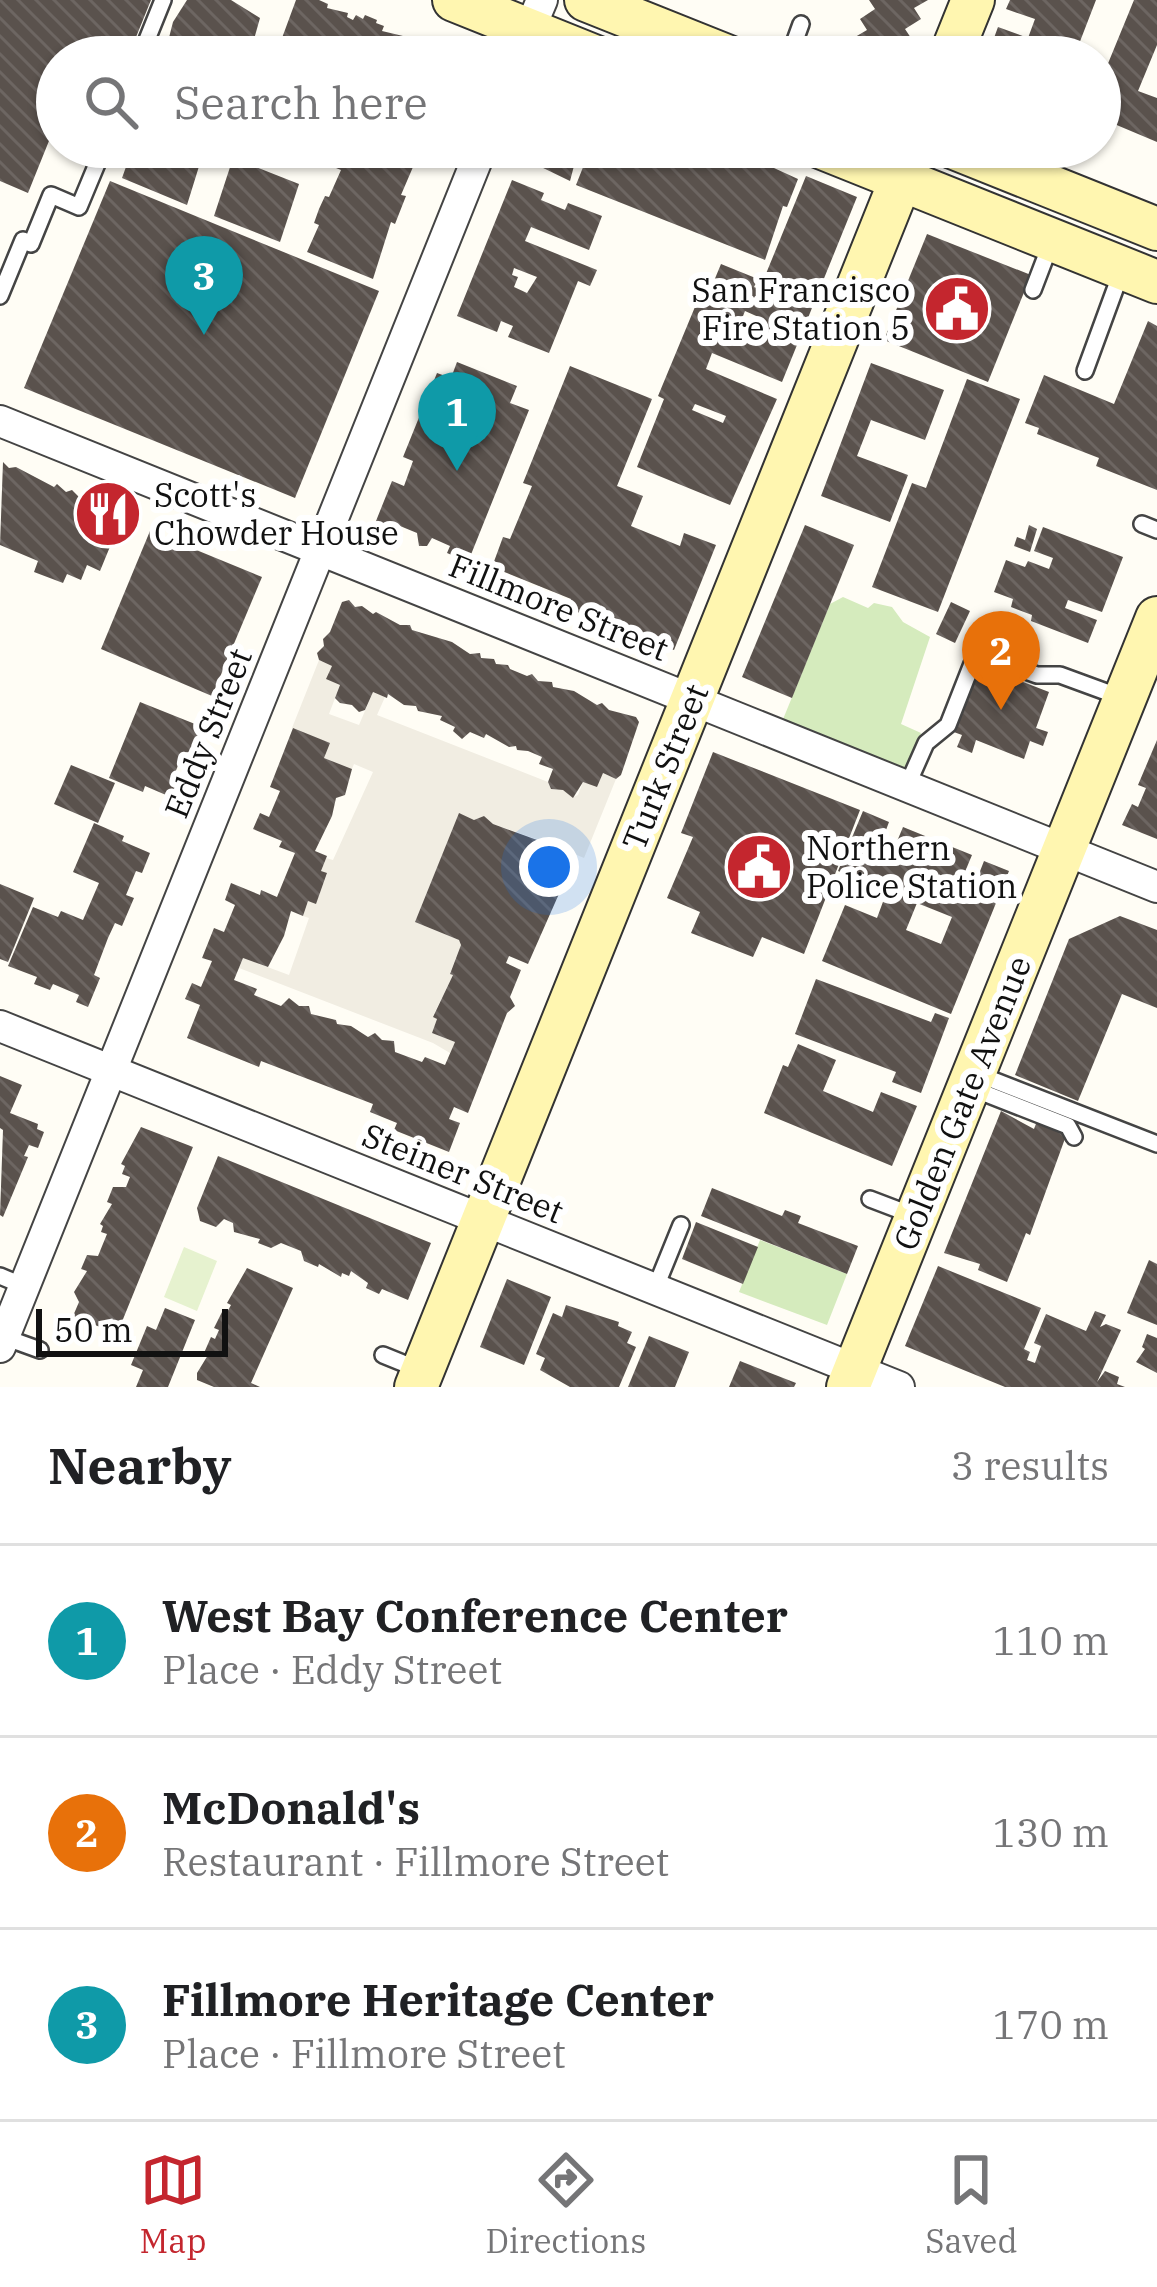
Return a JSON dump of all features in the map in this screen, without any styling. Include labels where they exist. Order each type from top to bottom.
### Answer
[{"type":"main road","points":[[454,0],[530,29]]},
{"type":"main road","points":[[586,0],[676,36]]},
{"type":"main road","points":[[959,36],[974,0]]},
{"type":"main road","name":"Turk Street","points":[[415,1374],[483,1220],[906,168]]},
{"type":"main road","points":[[917,168],[1052,240],[1140,275]]},
{"type":"main road","points":[[1004,168],[1157,229]]},
{"type":"main road","name":"Golden Gate Avenue","points":[[852,1378],[1157,618]]},
{"type":"street","name":"Eddy Street","points":[[2,1342],[12,1281],[111,1070],[474,168]]},
{"type":"street","name":"Fillmore Street","points":[[0,421],[1157,887]]},
{"type":"street","name":"Steiner Street","points":[[0,1026],[655,1289],[852,1378],[899,1387]]},
{"type":"lane","points":[[148,36],[163,0]]},
{"type":"lane","points":[[797,36],[801,25]]},
{"type":"lane","points":[[0,296],[16,237],[31,244],[51,195],[79,207],[95,168]]},
{"type":"lane","points":[[1033,290],[1052,240]]},
{"type":"lane","points":[[1085,371],[1140,275]]},
{"type":"lane","points":[[907,786],[926,743],[948,724],[972,664],[981,659],[1037,675],[1060,675],[1124,699]]},
{"type":"lane","points":[[971,1080],[1072,1125],[1157,1144]]},
{"type":"lane","points":[[870,1198],[916,1216]]},
{"type":"lane","points":[[655,1289],[682,1225]]},
{"type":"lane","points":[[2,1342],[40,1350]]},
{"type":"green space","points":[[843,597],[868,608],[874,603],[892,607],[903,622],[930,637],[901,724],[921,733],[900,783],[777,734],[830,604]]},
{"type":"green space","points":[[760,1240],[847,1274],[827,1325],[739,1292]]},
{"type":"green space","points":[[184,1247],[217,1261],[197,1311],[164,1297]]},
{"type":"shaded area","points":[[319,660],[332,666],[327,679],[340,685],[329,714],[359,725],[373,692],[385,697],[377,715],[548,782],[551,789],[573,797],[583,782],[603,773],[616,779],[584,858],[552,852],[551,844],[493,824],[484,816],[474,820],[459,814],[415,922],[461,945],[433,1016],[437,1019],[432,1033],[455,1042],[450,1053],[239,968],[243,958],[289,975],[309,918],[303,916],[308,901],[316,903],[327,874],[321,871],[326,858],[333,860],[373,772],[324,758],[329,743],[292,728]]},
{"type":"building","points":[[0,0],[151,0],[136,36],[36,36],[38,168],[28,193],[0,181]]},
{"type":"building","points":[[187,0],[231,0],[260,18],[255,36],[169,36]]},
{"type":"building","points":[[296,0],[319,0],[353,20],[365,15],[384,26],[382,31],[403,36],[283,36]]},
{"type":"building","points":[[869,0],[928,0],[914,8],[921,19],[905,29],[910,36],[857,36],[867,30],[860,19],[875,9]]},
{"type":"building","points":[[1010,0],[1096,0],[1082,36],[1029,36],[1035,19],[1006,9]]},
{"type":"building","points":[[1134,0],[1157,0],[1157,45],[1138,91],[1157,98],[1157,142],[1121,127],[1119,36]]},
{"type":"building","points":[[998,27],[1023,36],[995,36]]},
{"type":"building","points":[[126,168],[198,168],[187,205],[122,178]]},
{"type":"building","points":[[230,168],[258,168],[299,184],[280,242],[214,216]]},
{"type":"building","points":[[336,168],[413,168],[373,279],[307,252],[319,225],[314,223],[319,209],[341,170]]},
{"type":"building","points":[[543,168],[573,168],[570,181]]},
{"type":"building","points":[[583,168],[774,168],[798,179],[787,207],[783,206],[765,260],[576,185]]},
{"type":"building","points":[[806,176],[857,197],[782,382],[712,353],[706,369],[777,399],[730,505],[637,467],[664,399],[658,396],[697,302],[704,305],[721,264],[758,279],[754,287],[772,294],[775,286],[763,281]],"holes":[[[745,311],[763,319],[759,335],[728,322],[730,316],[741,321]],[[695,404],[726,416],[723,423],[692,410]]]},
{"type":"building","points":[[512,180],[544,193],[541,200],[565,210],[568,203],[602,216],[589,250],[531,227],[525,241],[597,270],[590,286],[578,281],[549,353],[508,337],[513,326],[501,321],[497,332],[457,316]],"holes":[[[514,268],[537,277],[527,293],[514,287],[518,277],[512,275]]]},
{"type":"building","points":[[110,181],[379,291],[295,498],[24,388]]},
{"type":"building","name":"San Francisco Fire Station 5","points":[[927,234],[1031,275],[988,382],[884,340]]},
{"type":"building","points":[[1148,321],[1157,326],[1157,490],[1096,466],[1099,458],[1037,434],[1039,428],[1025,423],[1044,375],[1114,404]]},
{"type":"building","points":[[457,362],[517,386],[510,403],[529,410],[468,562],[447,553],[450,546],[432,538],[427,546],[419,546],[417,533],[400,526],[396,535],[374,526],[392,481],[404,486],[413,461],[403,457],[437,373],[451,378]]},
{"type":"building","points":[[871,363],[944,390],[925,440],[871,420],[857,456],[908,475],[890,522],[821,496]]},
{"type":"building","points":[[570,366],[652,399],[617,486],[643,496],[631,526],[680,546],[684,533],[716,545],[674,650],[567,608],[571,599],[492,567],[503,537],[510,539],[532,486],[523,483]]},
{"type":"building","points":[[967,379],[1020,399],[938,612],[872,587],[912,483],[926,488]]},
{"type":"building","points":[[3,462],[123,515],[100,571],[87,565],[81,580],[67,574],[63,583],[34,572],[38,561],[0,545]]},
{"type":"building","points":[[805,525],[854,545],[792,698],[742,677]]},
{"type":"building","points":[[1029,525],[1037,529],[1030,552],[1014,546],[1017,537],[1025,540]]},
{"type":"building","points":[[1043,527],[1123,557],[1102,612],[1068,600],[1065,608],[1097,620],[1088,643],[1031,621],[1032,615],[1011,607],[1013,599],[994,592],[1006,560],[1049,569],[1053,558],[1034,551]]},
{"type":"building","points":[[150,531],[262,577],[212,696],[101,649]]},
{"type":"building","points":[[349,600],[355,607],[452,642],[470,654],[480,653],[481,658],[494,659],[496,664],[636,717],[639,722],[621,775],[616,779],[603,773],[597,787],[583,782],[573,798],[563,790],[551,789],[548,782],[553,769],[539,764],[542,757],[516,746],[486,734],[484,738],[470,732],[462,739],[453,731],[455,727],[440,720],[442,716],[418,711],[388,694],[387,698],[373,692],[365,710],[359,712],[340,703],[335,698],[340,685],[326,679],[332,666],[319,660],[317,653],[342,602]]},
{"type":"building","points":[[951,602],[970,611],[955,643],[936,634]]},
{"type":"building","points":[[977,664],[1049,692],[1036,728],[1048,732],[1043,746],[1030,741],[1024,759],[976,740],[972,753],[957,747],[962,735],[951,731]]},
{"type":"building","points":[[140,702],[200,726],[195,751],[183,753],[173,778],[180,781],[181,789],[173,798],[109,778]]},
{"type":"building","points":[[293,728],[330,743],[324,758],[352,769],[345,795],[336,798],[315,851],[327,856],[321,871],[327,873],[316,904],[308,901],[303,916],[291,911],[268,967],[243,958],[234,980],[257,989],[254,995],[281,1006],[289,998],[299,1006],[309,1006],[311,1014],[351,1026],[368,1037],[375,1033],[382,1040],[394,1041],[395,1052],[445,1065],[455,1042],[432,1033],[437,1019],[433,1017],[461,945],[415,922],[459,813],[474,820],[484,816],[493,824],[551,845],[552,852],[569,858],[562,887],[528,964],[509,956],[506,963],[521,970],[510,997],[515,1006],[507,1013],[468,1113],[454,1107],[449,1119],[460,1123],[449,1152],[394,1130],[397,1123],[370,1112],[373,1104],[187,1038],[200,1005],[185,999],[192,983],[201,987],[212,961],[202,958],[214,928],[224,932],[235,905],[225,900],[231,883],[277,897],[295,853],[279,847],[282,841],[253,829],[260,813],[269,817],[280,791],[270,787]]},
{"type":"building","points":[[1157,740],[1157,839],[1122,825],[1132,804],[1138,807],[1146,788],[1138,785]]},
{"type":"building","name":"Northern Police Station","points":[[713,752],[860,810],[804,954],[762,937],[753,957],[691,933],[700,912],[667,898],[693,837],[681,833]]},
{"type":"building","points":[[71,765],[115,783],[98,823],[54,804]]},
{"type":"building","points":[[863,811],[889,822],[880,846],[893,851],[903,827],[972,855],[962,879],[975,884],[984,861],[1009,871],[951,1014],[822,961],[845,905],[877,918],[887,891],[838,871]],"holes":[[[917,903],[952,917],[941,944],[906,930]]]},
{"type":"building","points":[[94,823],[150,853],[126,895],[134,898],[122,926],[115,923],[108,938],[88,1007],[76,1002],[79,995],[53,984],[50,990],[34,984],[37,977],[8,966],[33,907],[83,920],[99,883],[73,872]]},
{"type":"building","points":[[0,884],[34,898],[8,962],[0,959]]},
{"type":"building","points":[[1120,916],[1157,930],[1157,1008],[1122,994],[1078,1101],[1015,1075],[1069,939]]},
{"type":"building","points":[[816,979],[931,1022],[935,1013],[949,1018],[921,1093],[892,1082],[896,1072],[795,1034]]},
{"type":"building","points":[[798,1044],[836,1060],[823,1091],[873,1112],[881,1092],[917,1106],[892,1166],[764,1113],[783,1065],[788,1067]]},
{"type":"building","points":[[0,1076],[22,1085],[10,1113],[38,1124],[37,1129],[44,1132],[38,1148],[29,1145],[3,1217],[0,1215]]},
{"type":"building","points":[[1001,1111],[1034,1129],[1037,1121],[1067,1133],[1030,1235],[1026,1233],[1007,1282],[978,1270],[980,1264],[944,1253]]},
{"type":"building","points":[[141,1127],[193,1147],[117,1334],[73,1316],[79,1302],[74,1292],[87,1271],[81,1269],[87,1255],[98,1256],[107,1234],[101,1232],[100,1224],[112,1204],[107,1202],[113,1187],[126,1187],[130,1177],[122,1174],[125,1166],[121,1164]]},
{"type":"building","points":[[218,1156],[431,1243],[408,1300],[366,1288],[368,1283],[351,1271],[341,1277],[304,1261],[301,1251],[281,1243],[271,1248],[258,1243],[260,1239],[234,1232],[233,1223],[224,1219],[216,1227],[200,1221],[197,1208]]},
{"type":"building","points":[[712,1188],[782,1216],[785,1210],[801,1216],[798,1223],[858,1246],[847,1274],[701,1216]]},
{"type":"building","points":[[696,1222],[758,1247],[743,1284],[682,1259]]},
{"type":"building","points":[[1149,1260],[1157,1264],[1157,1325],[1127,1313]]},
{"type":"building","points":[[938,1266],[1041,1308],[1024,1349],[1030,1352],[1027,1360],[1035,1363],[1041,1346],[1034,1343],[1046,1314],[1086,1331],[1095,1311],[1106,1315],[1100,1327],[1106,1324],[1121,1330],[1097,1382],[1105,1371],[1119,1377],[1117,1384],[1125,1387],[1005,1387],[905,1346]]},
{"type":"building","points":[[247,1268],[293,1288],[251,1383],[260,1387],[214,1387],[197,1380],[197,1373],[208,1355],[204,1353],[211,1337],[215,1339],[219,1330],[214,1328],[231,1305],[227,1303]]},
{"type":"building","points":[[507,1279],[551,1297],[524,1365],[480,1347]]},
{"type":"building","points":[[566,1305],[619,1322],[618,1326],[632,1332],[627,1343],[636,1347],[619,1387],[570,1387],[540,1370],[545,1358],[536,1354],[553,1313],[562,1317]]},
{"type":"building","points":[[165,1308],[195,1320],[168,1387],[136,1387],[143,1370],[131,1365],[147,1326],[156,1330]]},
{"type":"building","points":[[1147,1334],[1157,1338],[1157,1373],[1136,1362],[1145,1349]]},
{"type":"building","points":[[649,1336],[689,1352],[675,1387],[628,1387]]},
{"type":"building","points":[[740,1361],[796,1383],[794,1387],[729,1387]]},
{"type":"place","name":"San Francisco Fire Station 5","points":[[957,309]]},
{"type":"place","name":"Fillmore Heritage Center","points":[[204,335]]},
{"type":"place","name":"West Bay Conference Center","points":[[457,471]]},
{"type":"place","name":"Scott's Chowder House","points":[[108,514]]},
{"type":"place","name":"McDonald's","points":[[1001,710]]},
{"type":"place","name":"Northern Police Station","points":[[759,867]]}]
